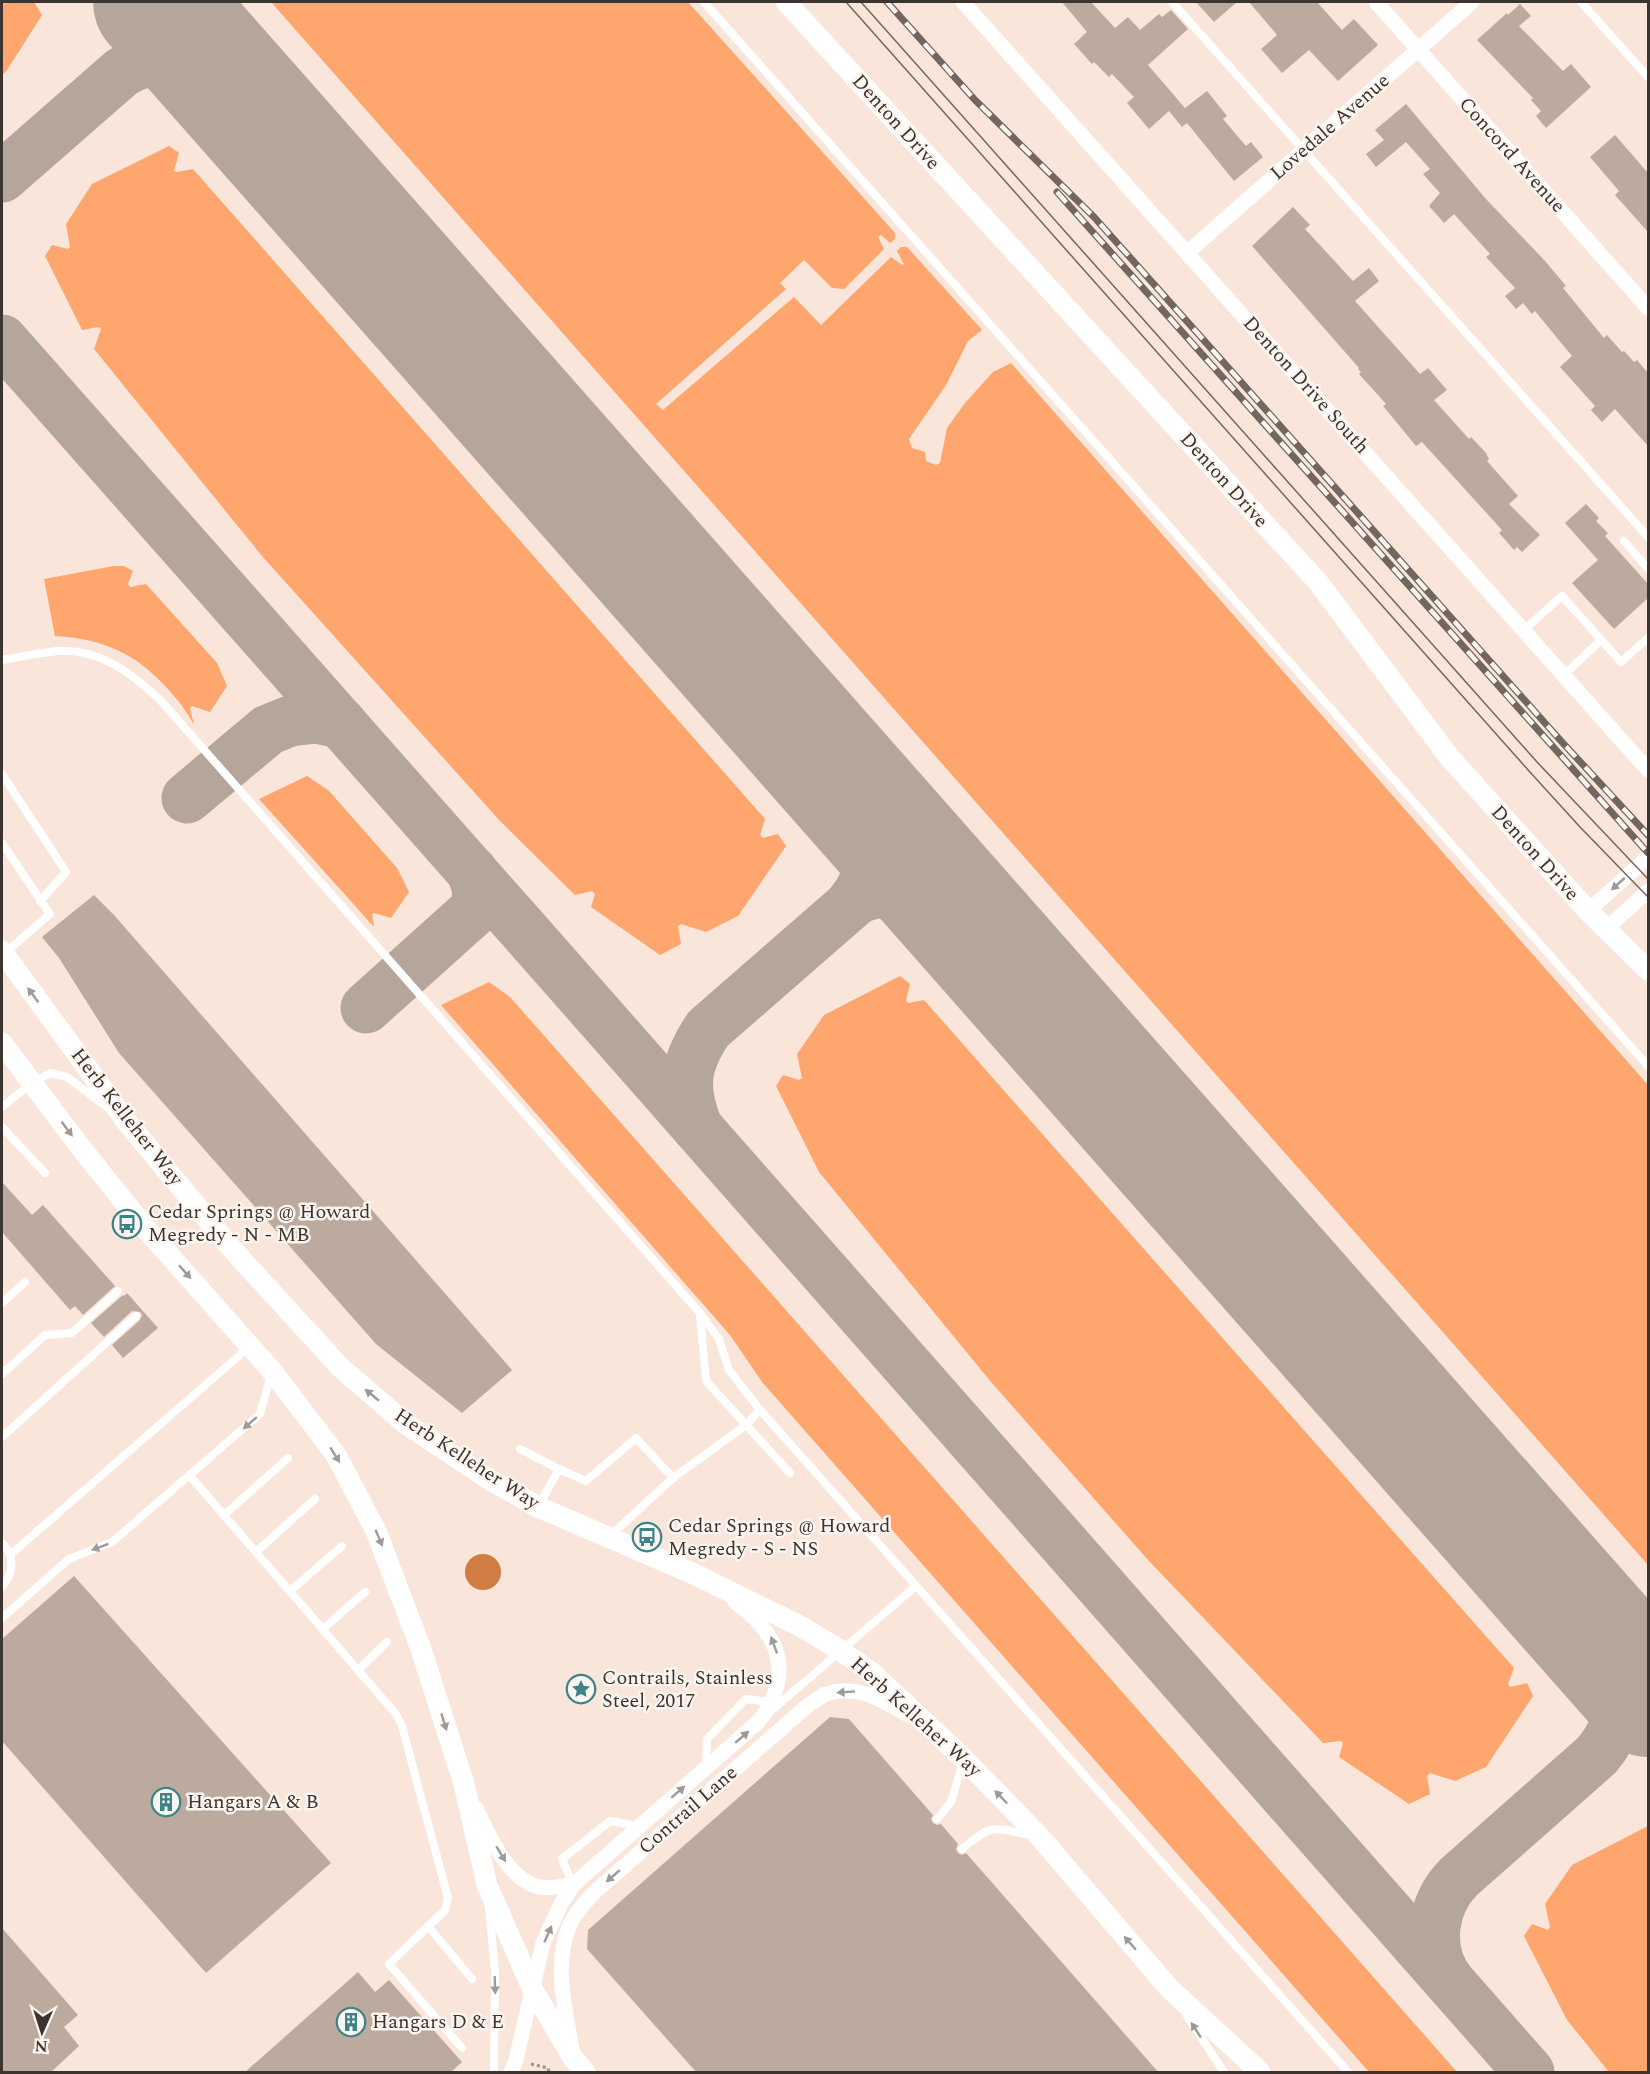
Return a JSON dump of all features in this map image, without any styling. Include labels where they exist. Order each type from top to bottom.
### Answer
[{"type":"main road","name":"Denton Drive","points":[[786,2],[1318,582],[1450,758],[1588,911],[1648,970]]},
{"type":"main road","name":"Herb Kelleher Way","points":[[2,954],[126,1121],[232,1249],[340,1367],[406,1424],[488,1478],[538,1507],[694,1574],[800,1626],[871,1672],[964,1758],[1040,1837],[1168,1987],[1260,2073]]},
{"type":"main road","points":[[2,1042],[81,1148],[146,1229],[272,1371],[336,1455],[376,1531],[421,1648],[464,1784],[486,1885],[533,1990],[579,2065]]},
{"type":"street","name":"Denton Drive South","points":[[963,2],[1648,770]]},
{"type":"street","name":"Concord Avenue","points":[[1376,2],[1648,308]]},
{"type":"street","name":"Lovedale Avenue","points":[[1188,252],[1472,2]]},
{"type":"street","points":[[1588,911],[1648,857]]},
{"type":"street","points":[[1606,929],[1648,891]]},
{"type":"street","name":"Contrail Lane","points":[[511,2073],[543,1943],[561,1904],[573,1885],[758,1722],[772,1702],[779,1676],[777,1655],[770,1635],[751,1613],[694,1574]]},
{"type":"street","name":"Contrail Lane","points":[[579,2065],[563,1992],[563,1947],[569,1926],[580,1908],[597,1890],[806,1707],[827,1694],[853,1690],[877,1697],[936,1731]]},
{"type":"street","points":[[464,1784],[483,1823],[512,1872],[541,1887],[573,1885]]},
{"type":"lane","points":[[704,2],[1648,1066]]},
{"type":"lane","points":[[1172,2],[1648,537]]},
{"type":"lane","points":[[1581,2],[1648,77]]},
{"type":"lane","points":[[1624,541],[1648,568]]},
{"type":"lane","points":[[1524,630],[1562,596],[1622,663],[1648,638]]},
{"type":"lane","points":[[1564,675],[1601,640]]},
{"type":"lane","points":[[2,660],[58,651],[86,654],[111,662],[136,678],[176,719],[700,1313],[719,1339],[729,1370],[760,1410],[1348,2073]]},
{"type":"lane","points":[[2,774],[66,872],[40,901]]},
{"type":"lane","points":[[2,843],[50,914],[2,954]]},
{"type":"lane","points":[[2,1107],[32,1083],[50,1073],[67,1077],[126,1121]]},
{"type":"lane","points":[[2,1127],[45,1173]]},
{"type":"lane","points":[[2,1303],[25,1282]]},
{"type":"lane","points":[[2,1374],[45,1335],[72,1333],[118,1291]]},
{"type":"lane","points":[[700,1313],[706,1381],[790,1473]]},
{"type":"lane","points":[[2,1437],[136,1316]]},
{"type":"lane","points":[[10,1555],[250,1346]]},
{"type":"lane","points":[[2,1618],[69,1559],[112,1542],[260,1414],[272,1371]]},
{"type":"lane","points":[[607,1538],[673,1478],[746,1425],[760,1410]]},
{"type":"lane","points":[[520,1449],[586,1481],[636,1438],[673,1478]]},
{"type":"lane","points":[[224,1515],[288,1458]]},
{"type":"lane","points":[[538,1507],[559,1469]]},
{"type":"lane","points":[[190,1476],[396,1714],[402,1726],[448,1898],[445,1910],[389,1964],[462,2048]]},
{"type":"lane","points":[[256,1552],[315,1499]]},
{"type":"lane","points":[[2,1544],[10,1555],[11,1572],[2,1587]]},
{"type":"lane","points":[[290,1591],[342,1546]]},
{"type":"lane","name":"Contrail Lane","points":[[758,1722],[916,1586]]},
{"type":"lane","points":[[323,1629],[365,1592]]},
{"type":"lane","points":[[358,1670],[387,1642]]},
{"type":"lane","points":[[706,1768],[707,1740],[746,1699],[772,1702]]},
{"type":"lane","points":[[937,1819],[951,1802],[964,1758]]},
{"type":"lane","points":[[573,1885],[562,1859],[610,1821],[639,1826]]},
{"type":"lane","points":[[962,1849],[981,1833],[992,1829],[1040,1837]]},
{"type":"lane","points":[[486,1885],[495,1971],[494,2073]]},
{"type":"lane","points":[[428,1926],[472,1979]]},
{"type":"lane","points":[[1168,1987],[1224,2073]]},
{"type":"path","points":[[530,2064],[548,2068],[549,2073]]},
{"type":"shaded area","points":[[2,2],[34,2],[42,15],[2,76]]},
{"type":"shaded area","points":[[271,2],[688,2],[895,233],[895,239],[890,243],[881,235],[878,237],[884,249],[844,289],[832,288],[804,260],[780,283],[786,289],[656,404],[663,410],[794,297],[821,325],[891,257],[902,265],[904,264],[897,251],[901,247],[907,247],[982,330],[968,341],[946,385],[909,439],[912,448],[925,452],[926,461],[936,465],[940,463],[947,428],[965,403],[993,372],[1011,363],[1648,1085],[1648,1565]]},
{"type":"shaded area","points":[[169,146],[179,153],[174,171],[193,169],[765,819],[760,835],[763,838],[778,834],[786,846],[738,916],[706,932],[681,924],[678,926],[681,944],[660,955],[591,907],[595,894],[592,891],[575,895],[500,821],[262,556],[94,349],[101,329],[98,327],[82,330],[45,256],[52,245],[68,249],[70,247],[66,224],[92,184]]},
{"type":"shaded area","points":[[124,566],[133,571],[128,584],[130,587],[146,584],[217,663],[227,686],[210,712],[192,706],[190,708],[194,725],[182,705],[166,687],[129,656],[88,640],[55,636],[44,579]]},
{"type":"shaded area","points":[[307,776],[329,791],[397,868],[409,892],[391,918],[372,914],[374,927],[259,799]]},
{"type":"shaded area","points":[[900,976],[910,984],[906,1000],[908,1003],[924,1000],[1514,1668],[1508,1684],[1510,1687],[1527,1683],[1533,1696],[1486,1767],[1455,1781],[1430,1773],[1427,1776],[1430,1794],[1409,1804],[1339,1757],[1343,1743],[1341,1741],[1323,1743],[1149,1561],[991,1382],[819,1172],[776,1086],[783,1075],[799,1080],[802,1078],[797,1054],[824,1015]]},
{"type":"shaded area","points":[[489,982],[510,997],[1457,2072],[1369,2072],[762,1382],[730,1335],[441,1005]]},
{"type":"shaded area","points":[[483,1554],[495,1560],[501,1572],[495,1584],[483,1590],[471,1584],[465,1572],[471,1560]]},
{"type":"shaded area","points":[[1648,1826],[1648,2072],[1609,2072],[1567,2020],[1524,1936],[1532,1924],[1548,1930],[1550,1927],[1545,1904],[1572,1865]]},
{"type":"building","points":[[1062,2],[1091,2],[1115,28],[1128,17],[1140,30],[1159,14],[1162,17],[1171,10],[1188,29],[1148,65],[1185,108],[1207,91],[1227,116],[1223,119],[1246,146],[1251,142],[1263,157],[1234,181],[1187,123],[1182,127],[1169,111],[1149,129],[1127,103],[1134,97],[1112,74],[1109,77],[1094,62],[1092,64],[1074,44],[1087,32]]},
{"type":"building","points":[[1196,2],[1237,2],[1214,22]]},
{"type":"building","points":[[1249,2],[1317,2],[1342,30],[1354,19],[1378,45],[1338,81],[1309,50],[1282,73],[1261,49],[1277,35]]},
{"type":"building","points":[[1520,4],[1531,16],[1519,26],[1563,71],[1571,64],[1591,87],[1546,128],[1536,116],[1541,111],[1531,100],[1533,98],[1477,40]]},
{"type":"building","points":[[1406,104],[1486,199],[1546,262],[1566,286],[1563,288],[1604,338],[1607,335],[1622,352],[1624,351],[1634,362],[1637,360],[1648,373],[1648,446],[1615,409],[1602,422],[1591,410],[1595,406],[1560,367],[1572,356],[1535,311],[1532,314],[1523,303],[1516,309],[1505,296],[1515,288],[1486,257],[1490,254],[1454,214],[1444,223],[1429,206],[1440,193],[1423,174],[1430,169],[1406,142],[1376,167],[1366,154],[1384,140],[1375,130]]},
{"type":"building","points":[[1615,135],[1648,173],[1648,232],[1615,195],[1619,191],[1590,157]]},
{"type":"building","points":[[1293,207],[1310,225],[1305,229],[1353,281],[1369,268],[1379,281],[1355,301],[1420,374],[1428,368],[1447,390],[1434,400],[1469,439],[1471,437],[1486,453],[1489,459],[1487,461],[1518,496],[1509,504],[1540,535],[1522,552],[1517,547],[1514,550],[1499,533],[1502,530],[1422,442],[1416,446],[1383,406],[1386,404],[1359,374],[1361,372],[1359,368],[1252,246]]},
{"type":"building","points":[[1586,504],[1599,518],[1596,521],[1608,533],[1605,536],[1648,584],[1648,598],[1614,629],[1572,583],[1598,560],[1565,523]]},
{"type":"building","points":[[94,895],[114,915],[512,1370],[462,1413],[376,1344],[119,1053],[59,958],[42,937]]},
{"type":"building","points":[[2,1182],[32,1215],[43,1205],[115,1286],[83,1315],[75,1306],[70,1310],[2,1232]]},
{"type":"building","points":[[127,1293],[158,1328],[123,1358],[112,1345],[140,1320],[142,1315],[140,1312],[132,1311],[104,1337],[91,1323]]},
{"type":"building","name":"Hangars A & B","points":[[74,1576],[331,1863],[206,1973],[2,1741],[2,1639]]},
{"type":"building","points":[[830,1717],[849,1719],[933,1815],[931,1819],[933,1823],[941,1824],[958,1844],[956,1849],[958,1853],[962,1855],[966,1853],[1159,2073],[697,2073],[587,1949],[588,1930]]},
{"type":"building","points":[[2,1928],[78,2015],[64,2027],[79,2046],[50,2073],[2,2073]]},
{"type":"building","name":"Hangars D & E","points":[[358,1972],[375,1992],[389,1980],[462,2062],[450,2073],[244,2073]]},
{"type":"taxiway","points":[[2,177],[122,72],[139,64],[154,60],[183,62],[211,74],[238,94]]},
{"type":"taxiway","points":[[2,340],[1529,2072]]},
{"type":"taxiway","points":[[187,798],[268,730],[290,721],[316,718],[341,723]]},
{"type":"taxiway","points":[[849,906],[865,880],[872,853],[869,826],[857,797]]},
{"type":"taxiway","points":[[366,1008],[476,909],[478,890],[472,871]]},
{"type":"taxiway","points":[[697,1127],[689,1100],[688,1076],[694,1054],[708,1029],[857,899],[880,892],[904,890],[927,894],[950,902]]},
{"type":"taxiway","points":[[1449,1981],[1437,1956],[1435,1928],[1437,1914],[1450,1888],[1459,1877],[1597,1755],[1614,1727],[1620,1707],[1620,1685],[1604,1643]]},
{"type":"runway","points":[[156,2],[1648,1694]]},
{"type":"tram line","points":[[846,2],[1529,771],[1648,897]]},
{"type":"tram line","points":[[861,2],[1537,762],[1648,879]]},
{"type":"railway","points":[[887,2],[975,100],[1094,217],[1561,741],[1648,835]]},
{"type":"railway","points":[[1057,192],[1648,853]]},
{"type":"place","name":"Cedar Springs @ Howard Megredy - N - MB","points":[[127,1224]]},
{"type":"place","name":"Cedar Springs @ Howard Megredy - S - NS","points":[[647,1537]]},
{"type":"place","name":"Contrails, Stainless Steel, 2017","points":[[581,1689]]},
{"type":"place","name":"Hangars A & B","points":[[166,1802]]},
{"type":"place","name":"Hangars D & E","points":[[351,2022]]}]
